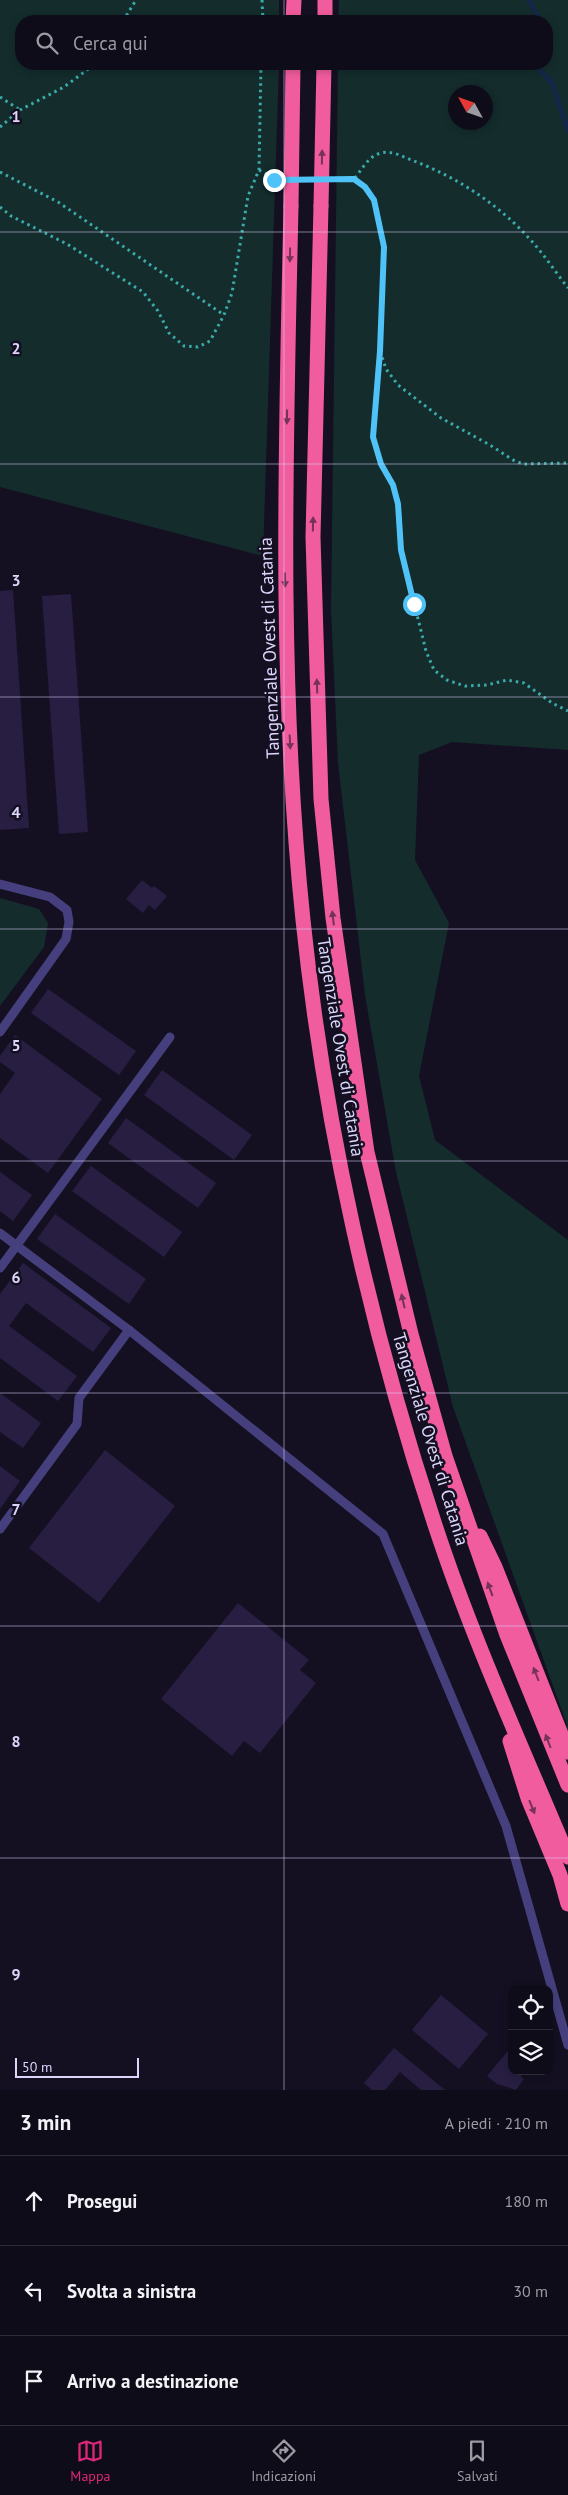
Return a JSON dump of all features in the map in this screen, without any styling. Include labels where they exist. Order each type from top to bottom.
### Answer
[{"type":"highway","points":[[294,0],[294,15]]},
{"type":"highway","points":[[324,15],[325,0]]},
{"type":"highway","name":"Tangenziale Ovest di Catania","points":[[293,70],[284,548],[289,733],[303,921],[339,1160],[382,1344],[435,1528],[479,1645],[568,1857]]},
{"type":"highway","name":"Tangenziale Ovest di Catania","points":[[324,70],[313,537],[321,799],[333,918],[367,1152],[411,1334],[454,1483],[507,1635],[568,1785]]},
{"type":"highway","points":[[454,1483],[495,1567],[568,1752]]},
{"type":"highway","points":[[479,1645],[528,1798],[560,1875],[568,1904]]},
{"type":"lane","points":[[0,884],[50,897],[66,910],[69,922],[66,939],[0,1032]]},
{"type":"lane","points":[[0,1268],[170,1037]]},
{"type":"lane","points":[[0,1233],[129,1330],[383,1534],[506,1826],[568,2046]]},
{"type":"lane","points":[[0,1529],[77,1424],[79,1398],[129,1330]]},
{"type":"path","points":[[127,15],[136,0]]},
{"type":"path","points":[[262,0],[263,15]]},
{"type":"path","points":[[0,127],[20,110],[64,87],[86,70]]},
{"type":"path","points":[[0,207],[11,216],[67,244],[143,292],[158,311],[169,333],[184,346],[198,347],[210,341],[224,316],[232,293],[248,196],[259,170],[261,70]]},
{"type":"path","points":[[0,97],[20,110]]},
{"type":"path","points":[[354,179],[367,162],[376,154],[383,152],[392,152],[440,170],[485,200],[524,233],[568,288]]},
{"type":"path","points":[[259,170],[274,180],[282,180]]},
{"type":"path","points":[[0,172],[58,202],[224,316]]},
{"type":"path","points":[[330,179],[354,179],[365,187],[374,200],[384,247],[380,351],[373,437],[381,464],[393,485],[398,504],[401,550],[426,651],[434,670],[447,680],[465,686],[487,685],[507,680],[524,683],[552,703],[568,711]]},
{"type":"path","points":[[380,351],[386,369],[398,386],[441,418],[522,464],[568,463]]},
{"type":"green space","points":[[0,0],[279,0],[279,15],[15,15],[15,70],[279,70],[263,556],[0,487]]},
{"type":"green space","points":[[339,0],[568,0],[568,750],[452,742],[419,755],[415,860],[449,923],[419,1076],[435,1140],[568,1240],[568,1741],[565,1735],[567,1725],[453,1407],[396,1172],[365,995],[338,763],[331,610],[338,70],[553,70],[553,15],[338,15]]},
{"type":"green space","points":[[0,898],[39,909],[48,923],[44,947],[0,1006]]},
{"type":"building","points":[[13,590],[29,828],[0,830],[0,591]]},
{"type":"building","points":[[71,594],[88,832],[59,834],[42,596]]},
{"type":"building","points":[[142,880],[167,896],[155,910],[149,905],[143,913],[126,899]]},
{"type":"building","points":[[48,989],[136,1051],[119,1075],[31,1013]]},
{"type":"building","points":[[15,1035],[102,1099],[48,1173],[0,1138],[0,1094],[15,1073],[0,1062],[0,1056]]},
{"type":"building","points":[[162,1070],[252,1135],[234,1160],[144,1095]]},
{"type":"building","points":[[126,1118],[216,1183],[198,1208],[108,1143]]},
{"type":"building","points":[[91,1166],[182,1232],[164,1257],[72,1191]]},
{"type":"building","points":[[0,1172],[32,1195],[13,1221],[0,1211]]},
{"type":"building","points":[[55,1214],[146,1279],[129,1304],[37,1239]]},
{"type":"building","points":[[23,1263],[111,1328],[93,1352],[26,1303],[9,1326],[77,1376],[58,1401],[0,1358],[0,1294]]},
{"type":"building","points":[[0,1393],[41,1423],[23,1448],[0,1432]]},
{"type":"building","points":[[105,1450],[175,1506],[99,1603],[29,1548]]},
{"type":"building","points":[[0,1466],[20,1481],[0,1509]]},
{"type":"building","points":[[238,1603],[309,1660],[300,1670],[316,1683],[260,1753],[244,1741],[232,1756],[161,1699]]},
{"type":"building","points":[[441,1995],[488,2034],[459,2069],[412,2030]]},
{"type":"building","points":[[394,2048],[445,2090],[421,2090],[400,2072],[385,2090],[372,2090],[364,2083]]},
{"type":"building","points":[[508,2051],[508,2075],[523,2075],[521,2077],[524,2079],[516,2090],[497,2084],[487,2076]]},
{"type":"waterway","points":[[529,0],[537,15]]},
{"type":"waterway","points":[[540,70],[552,83],[568,131]]},
{"type":"route","points":[[274,180],[354,179],[365,187],[374,200],[384,247],[380,351],[375,393],[373,437],[381,464],[393,485],[398,504],[401,550],[414,604]]}]
